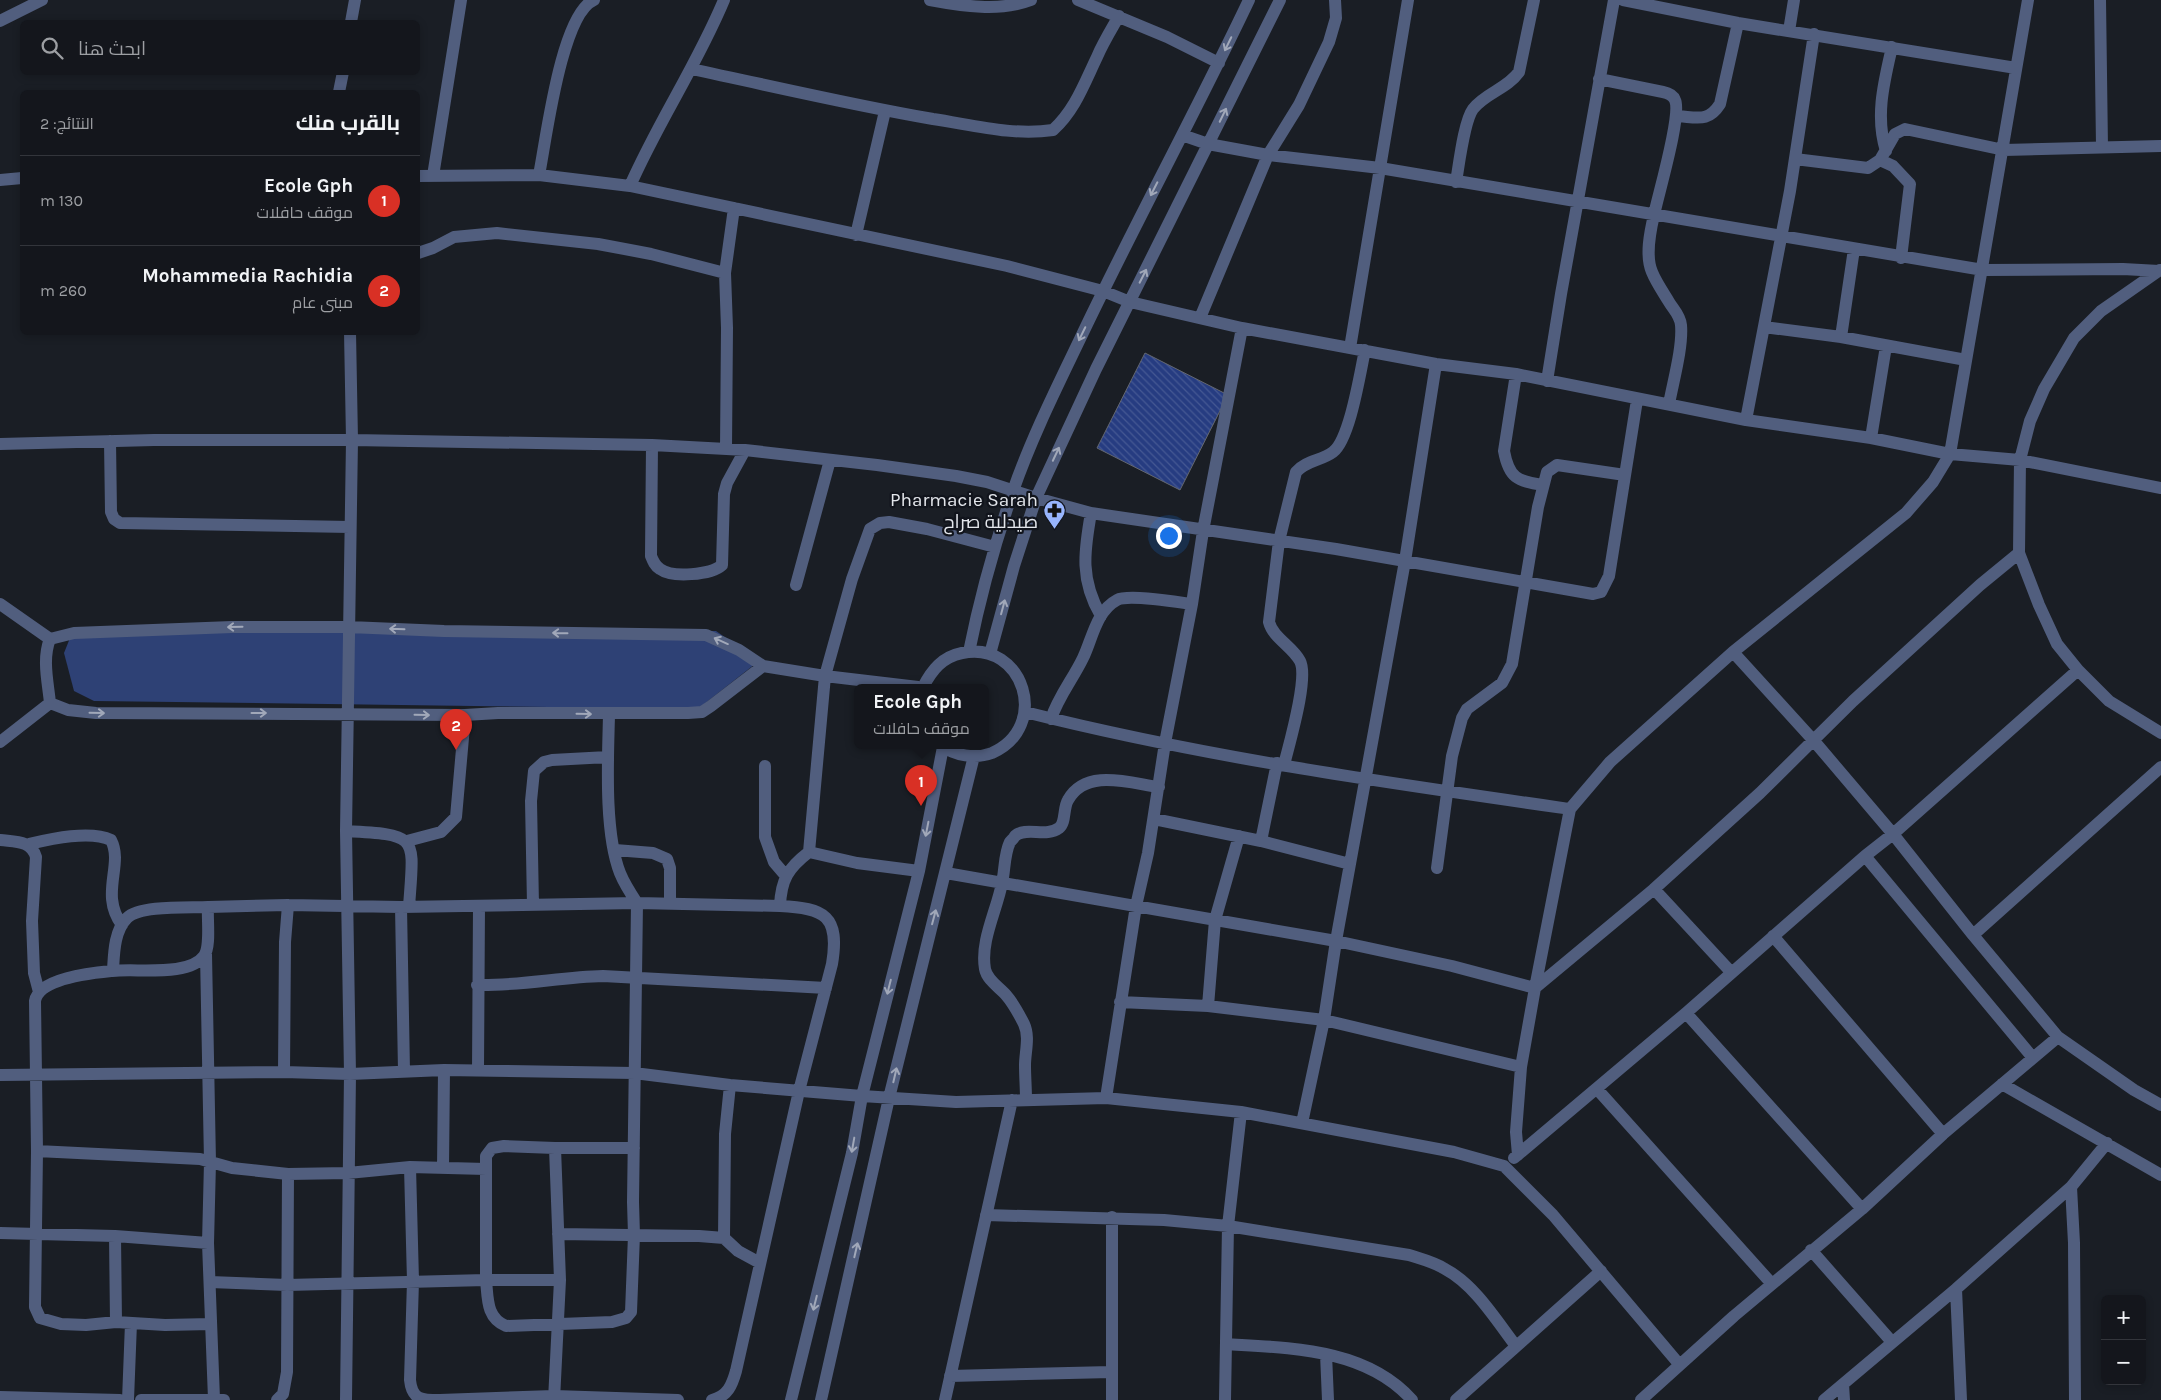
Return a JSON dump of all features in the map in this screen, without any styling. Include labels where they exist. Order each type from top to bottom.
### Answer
[{"type":"street","points":[[0,21],[42,0]]},
{"type":"street","points":[[352,20],[356,0]]},
{"type":"street","points":[[433,176],[462,0]]},
{"type":"street","points":[[630,186],[646,150],[677,91],[691,69],[724,0]]},
{"type":"street","points":[[930,0],[982,7],[1014,4],[1031,0]]},
{"type":"street","points":[[1078,0],[1119,16],[1219,64]]},
{"type":"street","points":[[969,652],[976,616],[1013,490],[1047,409],[1103,291],[1219,64],[1249,0]]},
{"type":"street","points":[[990,654],[1014,566],[1036,498],[1096,368],[1280,0]]},
{"type":"street","points":[[1200,318],[1268,155],[1299,105],[1328,42],[1336,18],[1335,0]]},
{"type":"street","points":[[1350,348],[1408,0]]},
{"type":"street","points":[[1456,182],[1468,119],[1473,109],[1512,82],[1519,72],[1534,0]]},
{"type":"street","points":[[1547,381],[1614,0]]},
{"type":"street","points":[[1623,0],[1738,22],[2016,68]]},
{"type":"street","points":[[1789,30],[1794,0]]},
{"type":"street","points":[[1518,1155],[1516,1125],[1521,1067],[1534,988],[1570,809],[1610,762],[1733,652],[1906,513],[1927,489],[1950,454],[2004,150],[2028,0]]},
{"type":"street","points":[[2100,0],[2102,147]]},
{"type":"street","points":[[539,175],[564,50],[576,21],[590,1]]},
{"type":"street","points":[[691,69],[885,111],[999,130],[1020,132],[1053,130],[1067,116],[1084,88],[1097,56],[1119,16]]},
{"type":"street","points":[[1676,116],[1708,117],[1717,109],[1722,95],[1738,22]]},
{"type":"street","points":[[1746,420],[1794,158],[1814,34]]},
{"type":"street","points":[[1892,47],[1880,116],[1880,128],[1883,155],[1910,184],[1901,258]]},
{"type":"street","points":[[339,90],[342,75]]},
{"type":"street","points":[[1599,79],[1671,94],[1675,99],[1676,116],[1654,215],[1649,263],[1652,273],[1678,315],[1681,324],[1681,338],[1668,404]]},
{"type":"street","points":[[856,235],[885,111]]},
{"type":"street","points":[[1794,158],[1863,169],[1868,168],[1883,155],[1895,134],[1905,129],[2004,150],[2161,146]]},
{"type":"street","points":[[1182,134],[1208,144],[1268,155],[1380,168],[1901,258],[1983,270],[2160,270]]},
{"type":"street","points":[[420,176],[539,175],[630,186],[1007,266],[1103,291],[1130,302],[1242,328],[1436,364],[1516,374],[1637,400],[1668,404],[1746,420],[1871,438],[1950,454],[2020,460],[2161,488]]},
{"type":"street","points":[[0,180],[20,178]]},
{"type":"street","points":[[726,448],[727,328],[725,273],[734,208]]},
{"type":"street","points":[[420,252],[434,248],[454,237],[497,233],[598,244],[651,254],[725,273]]},
{"type":"street","points":[[1841,337],[1854,249]]},
{"type":"street","points":[[2160,270],[2101,311],[2074,338],[2044,389],[2030,421],[2020,460],[2019,553],[2039,605],[2057,644],[2078,670],[2109,701],[2161,733]]},
{"type":"street","points":[[1764,327],[1841,337],[1966,360]]},
{"type":"street","points":[[1106,1098],[1136,906],[1154,819],[1165,743],[1192,604],[1202,531],[1242,328]]},
{"type":"street","points":[[346,1400],[350,1074],[346,906],[346,713],[352,440],[350,335]]},
{"type":"street","points":[[1871,438],[1886,346]]},
{"type":"street","points":[[1261,841],[1301,690],[1302,664],[1297,656],[1274,633],[1269,622],[1280,542],[1296,472],[1311,460],[1334,452],[1344,438],[1364,350]]},
{"type":"street","points":[[1302,1123],[1324,1020],[1336,941],[1405,561],[1436,364]]},
{"type":"street","points":[[1516,374],[1504,452],[1506,464],[1512,475],[1518,479],[1542,485]]},
{"type":"street","points":[[0,444],[110,441],[352,440],[652,444],[726,448],[956,476],[988,482],[1091,513],[1405,561],[1593,594],[1601,592],[1610,576],[1637,400]]},
{"type":"street","points":[[110,441],[111,512],[114,519],[120,523],[350,527]]},
{"type":"street","points":[[652,444],[651,556],[660,570],[692,574],[711,572],[722,565],[724,494],[727,483],[745,450]]},
{"type":"street","points":[[796,585],[830,460]]},
{"type":"street","points":[[1437,868],[1452,756],[1462,718],[1467,709],[1502,683],[1512,664],[1542,485],[1547,472],[1557,465],[1625,476]]},
{"type":"street","points":[[1091,513],[1085,544],[1085,575],[1092,601],[1101,616]]},
{"type":"street","points":[[780,906],[781,885],[793,866],[809,852],[825,676],[852,579],[870,530],[880,523],[889,522],[927,529],[995,547]]},
{"type":"street","points":[[1534,988],[1654,889],[1814,741],[1893,664],[1980,585],[2019,553]]},
{"type":"street","points":[[1051,719],[1055,705],[1082,659],[1090,636],[1101,616],[1117,600],[1131,597],[1192,604]]},
{"type":"street","points":[[0,604],[50,639],[74,633],[232,627],[349,627],[444,631],[706,635],[739,650],[763,666],[893,684]]},
{"type":"street","points":[[50,639],[47,646],[46,666],[50,704]]},
{"type":"street","points":[[925,684],[930,674],[940,663],[954,655],[969,652],[990,654],[1003,661],[1014,671],[1021,683],[1025,698],[1025,712],[1017,732],[1002,748],[988,754],[974,756],[964,755],[949,749]]},
{"type":"street","points":[[1733,652],[1814,741],[1893,834],[1973,935],[2058,1037],[2134,1090],[2161,1105]]},
{"type":"street","points":[[50,704],[68,710],[96,713],[609,715],[702,712],[720,701],[763,666]]},
{"type":"street","points":[[1504,1166],[1686,1013],[1865,856],[1893,834],[2078,670]]},
{"type":"street","points":[[0,742],[50,704]]},
{"type":"street","points":[[1025,712],[1165,743],[1280,764],[1570,809]]},
{"type":"street","points":[[407,841],[440,832],[456,817],[465,715]]},
{"type":"street","points":[[609,715],[608,758],[611,821],[615,850],[620,873],[637,904],[632,1312],[626,1318],[612,1322],[506,1326],[502,1324],[489,1309],[486,1280],[486,1156],[492,1148],[504,1146],[634,1148]]},
{"type":"street","points":[[791,1400],[852,1153],[862,1096],[919,872],[941,749]]},
{"type":"street","points":[[821,1400],[890,1098],[946,873],[960,806],[974,756]]},
{"type":"street","points":[[533,905],[531,801],[534,771],[544,762],[552,760],[608,758]]},
{"type":"street","points":[[765,766],[765,837],[774,862],[786,876]]},
{"type":"street","points":[[1973,935],[2161,767]]},
{"type":"street","points":[[1026,1100],[1025,1064],[1027,1040],[1025,1026],[1005,994],[992,982],[985,971],[984,960],[986,942],[1002,884],[1010,842],[1022,833],[1051,833],[1057,830],[1061,826],[1067,802],[1080,786],[1088,782],[1106,780],[1159,786]]},
{"type":"street","points":[[1154,819],[1261,841],[1350,864]]},
{"type":"street","points":[[346,831],[381,833],[400,837],[407,841],[412,854],[405,907],[404,1071]]},
{"type":"street","points":[[0,840],[29,844],[83,836],[96,836],[111,840],[114,853],[112,905],[122,925]]},
{"type":"street","points":[[1208,1006],[1216,920],[1239,836]]},
{"type":"street","points":[[29,844],[33,848],[36,857],[32,921],[34,972],[39,992]]},
{"type":"street","points":[[615,850],[652,853],[667,859],[670,868],[670,904]]},
{"type":"street","points":[[809,852],[857,863],[919,872]]},
{"type":"street","points":[[1865,856],[2033,1058]]},
{"type":"street","points":[[946,873],[1336,941],[1452,966],[1534,988]]},
{"type":"street","points":[[1654,889],[1731,972]]},
{"type":"street","points":[[113,970],[115,947],[122,925],[126,918],[139,912],[288,905],[405,907],[670,904],[805,907],[827,918],[832,925],[835,947],[799,1091],[731,1387],[723,1395],[712,1400]]},
{"type":"street","points":[[284,1072],[285,942],[288,905]]},
{"type":"street","points":[[478,906],[478,1070]]},
{"type":"street","points":[[141,1400],[219,1400],[212,1324],[208,1243],[210,1162],[206,954],[208,908]]},
{"type":"street","points":[[1773,936],[1943,1134]]},
{"type":"street","points":[[206,954],[200,961],[180,968],[113,970],[66,978],[49,984],[39,992],[35,1001],[37,1151],[35,1307],[40,1318],[60,1324],[86,1325],[116,1322],[165,1325],[212,1324]]},
{"type":"street","points":[[477,985],[502,986],[579,976],[826,988]]},
{"type":"street","points":[[1120,1002],[1208,1006],[1324,1020],[1521,1067]]},
{"type":"street","points":[[1686,1013],[1862,1208]]},
{"type":"street","points":[[1641,1400],[1679,1364],[1862,1208],[1943,1134],[2058,1037]]},
{"type":"street","points":[[443,1168],[444,1070]]},
{"type":"street","points":[[0,1075],[36,1073],[208,1074],[284,1072],[350,1074],[444,1070],[634,1073],[730,1085],[890,1098],[956,1102],[1106,1098],[1241,1112],[1454,1152],[1504,1166],[1553,1215],[1679,1364]]},
{"type":"street","points":[[2002,1084],[2161,1175]]},
{"type":"street","points":[[724,1238],[725,1134],[730,1085]]},
{"type":"street","points":[[1596,1089],[1772,1284]]},
{"type":"street","points":[[945,1400],[1012,1100]]},
{"type":"street","points":[[1225,1400],[1228,1226],[1241,1112]]},
{"type":"street","points":[[1824,1400],[1956,1289],[2071,1187],[2107,1143]]},
{"type":"street","points":[[554,1398],[556,1325],[560,1280],[556,1148]]},
{"type":"street","points":[[37,1151],[179,1157],[200,1159],[232,1168],[288,1174],[348,1173],[410,1167],[486,1169]]},
{"type":"street","points":[[410,1167],[412,1281],[410,1380],[411,1391],[416,1396],[426,1400],[554,1398],[678,1400]]},
{"type":"street","points":[[277,1400],[283,1394],[287,1372],[288,1174]]},
{"type":"street","points":[[2071,1187],[2074,1243],[2076,1400]]},
{"type":"street","points":[[986,1215],[1112,1217],[1228,1226],[1409,1255],[1435,1263],[1448,1270],[1473,1292],[1516,1346]]},
{"type":"street","points":[[1112,1217],[1112,1400]]},
{"type":"street","points":[[0,1233],[114,1236],[208,1243]]},
{"type":"street","points":[[558,1234],[724,1238],[738,1251],[760,1263]]},
{"type":"street","points":[[114,1236],[116,1322]]},
{"type":"street","points":[[1811,1250],[1892,1342]]},
{"type":"street","points":[[1456,1400],[1601,1271]]},
{"type":"street","points":[[210,1282],[287,1285],[412,1281],[560,1280]]},
{"type":"street","points":[[1956,1289],[1961,1400]]},
{"type":"street","points":[[128,1400],[131,1323]]},
{"type":"street","points":[[1226,1344],[1326,1354],[1366,1366],[1388,1378],[1412,1400]]},
{"type":"street","points":[[1326,1354],[1328,1400]]},
{"type":"street","points":[[950,1376],[1111,1372]]},
{"type":"street","points":[[1843,1384],[1844,1400]]},
{"type":"street","points":[[0,1397],[120,1400]]},
{"type":"shaded area","points":[[233,630],[716,631],[759,661],[699,708],[631,708],[94,701],[74,691],[64,653],[72,633]]},
{"type":"building","points":[[1145,353],[1228,395],[1180,490],[1097,448]]},
{"type":"place","name":"Pharmacie Sarah صيدلية صراح","points":[[1054,529]]},
{"type":"place","name":"Mohammedia Rachidia","points":[[456,750]]},
{"type":"place","name":"Ecole Gph","points":[[921,806]]}]
